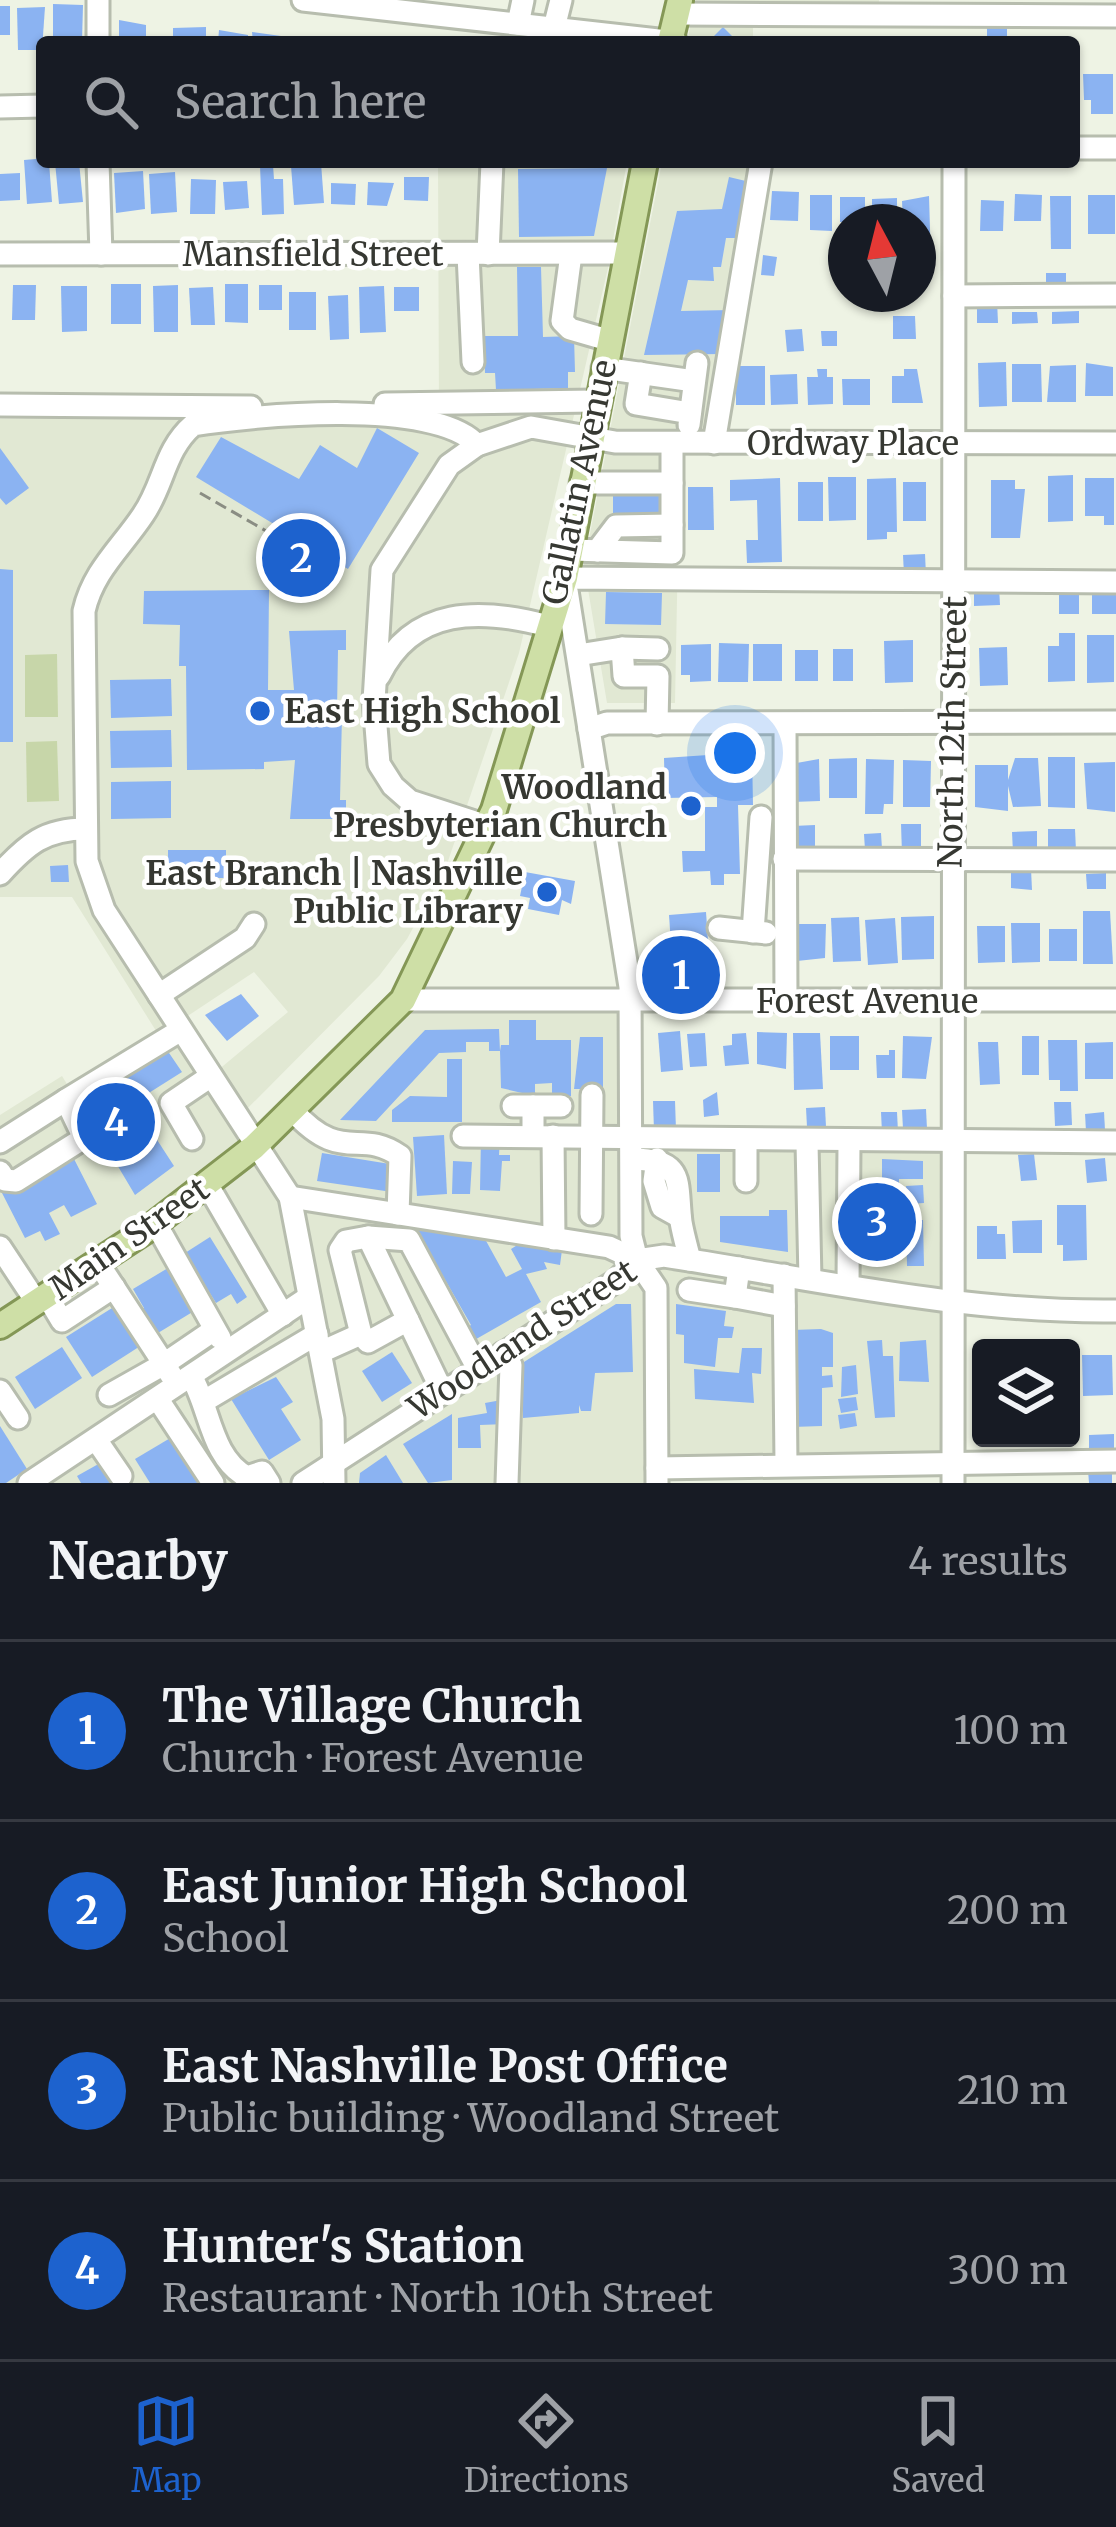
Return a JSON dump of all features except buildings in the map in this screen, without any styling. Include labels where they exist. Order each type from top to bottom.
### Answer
[{"type":"main road","name":"Gallatin Avenue","points":[[254,1147],[403,1000],[488,826],[566,578],[595,401],[644,168]]},
{"type":"main road","name":"Main Street","points":[[0,1326],[156,1224],[254,1147]]},
{"type":"street","points":[[98,0],[98,36]]},
{"type":"street","points":[[303,0],[507,29],[554,28],[627,36]]},
{"type":"street","points":[[507,29],[523,0]]},
{"type":"street","points":[[554,28],[561,0]]},
{"type":"street","points":[[678,7],[1116,16]]},
{"type":"street","points":[[0,107],[36,106]]},
{"type":"street","points":[[1080,148],[1116,148]]},
{"type":"street","points":[[98,168],[100,254]]},
{"type":"street","points":[[472,362],[478,254],[491,168]]},
{"type":"street","points":[[714,443],[760,168]]},
{"type":"street","name":"North 12th Street","points":[[953,168],[953,1472]]},
{"type":"street","name":"Mansfield Street","points":[[0,254],[626,253]]},
{"type":"street","points":[[571,254],[562,321],[570,329],[608,340]]},
{"type":"street","points":[[954,296],[1116,295]]},
{"type":"street","points":[[571,550],[672,554],[672,483],[696,372],[603,368]]},
{"type":"street","points":[[640,373],[636,404],[690,413]]},
{"type":"street","points":[[0,406],[595,401]]},
{"type":"street","points":[[334,1483],[334,1419],[290,1197],[159,995],[96,888],[87,861],[84,611],[89,589],[145,513],[169,452],[185,432],[212,422],[399,416],[452,429],[477,445],[449,465],[382,570],[374,701],[379,764],[393,787],[410,801],[488,826]]},
{"type":"street","name":"Ordway Place","points":[[477,445],[531,427],[590,440],[679,443],[1116,443]]},
{"type":"street","points":[[581,483],[672,483]]},
{"type":"street","points":[[1116,582],[566,578],[631,1003],[637,1260],[656,1288],[657,1475],[786,1464],[953,1472],[1116,1462]]},
{"type":"street","points":[[379,677],[412,631],[449,615],[513,616],[548,626]]},
{"type":"street","points":[[578,655],[622,648],[658,649]]},
{"type":"street","points":[[622,648],[625,676],[658,676],[657,724]]},
{"type":"street","points":[[589,729],[608,723],[1116,722]]},
{"type":"street","points":[[784,725],[786,1000]]},
{"type":"street","points":[[753,932],[745,885],[761,817]]},
{"type":"street","points":[[0,874],[38,836],[57,829],[86,829]]},
{"type":"street","points":[[784,859],[1116,860]]},
{"type":"street","points":[[745,885],[783,889]]},
{"type":"street","points":[[159,995],[244,938],[254,924]]},
{"type":"street","points":[[718,928],[784,935]]},
{"type":"street","name":"Forest Avenue","points":[[403,1000],[1116,1000]]},
{"type":"street","points":[[0,1142],[181,1030]]},
{"type":"street","points":[[192,1139],[171,1103],[211,1076]]},
{"type":"street","points":[[591,1214],[592,1095]]},
{"type":"street","points":[[0,1172],[5,1180],[16,1181],[84,1138],[66,1100]]},
{"type":"street","points":[[554,1239],[543,1136],[523,1106],[561,1106]]},
{"type":"street","points":[[292,1110],[328,1143],[380,1147],[400,1156],[398,1214]]},
{"type":"street","points":[[463,1136],[592,1137],[657,1159],[674,1171],[684,1199],[680,1217],[690,1260]]},
{"type":"street","points":[[632,1148],[746,1142],[1116,1142]]},
{"type":"street","points":[[746,1142],[746,1181]]},
{"type":"street","points":[[807,1143],[810,1280]]},
{"type":"street","points":[[848,1285],[849,1143]]},
{"type":"street","points":[[207,1184],[283,1316]]},
{"type":"street","points":[[592,1185],[632,1185]]},
{"type":"street","points":[[290,1197],[609,1247],[637,1260]]},
{"type":"street","points":[[156,1224],[230,1353]]},
{"type":"street","points":[[368,1237],[442,1391]]},
{"type":"street","points":[[408,1320],[368,1342],[361,1334],[340,1250],[346,1241],[368,1237],[409,1240],[478,1369]]},
{"type":"street","points":[[2,1254],[62,1322],[114,1287]]},
{"type":"street","name":"Woodland Street","points":[[303,1483],[616,1281],[637,1260],[690,1260],[952,1301],[1051,1311],[1116,1310]]},
{"type":"street","points":[[98,1263],[164,1364],[206,1400]]},
{"type":"street","points":[[735,1297],[739,1268]]},
{"type":"street","points":[[784,1275],[786,1464]]},
{"type":"street","points":[[689,1290],[784,1306]]},
{"type":"street","points":[[29,1483],[159,1401],[309,1297]]},
{"type":"street","points":[[109,1395],[214,1330]]},
{"type":"street","points":[[206,1400],[319,1343],[361,1334]]},
{"type":"street","points":[[503,1353],[511,1365],[507,1483]]},
{"type":"street","points":[[0,1391],[18,1418]]},
{"type":"street","points":[[206,1400],[204,1418],[237,1472],[247,1478],[262,1472],[269,1483]]},
{"type":"street","points":[[159,1401],[213,1483]]},
{"type":"street","points":[[98,1441],[122,1476]]},
{"type":"path","points":[[200,493],[322,563]]},
{"type":"path","points":[[519,833],[530,837]]},
{"type":"shaded area","points":[[696,0],[879,0],[880,12],[753,14],[753,36],[688,36]]},
{"type":"shaded area","points":[[438,168],[626,168],[608,268],[519,653],[446,867],[407,939],[379,976],[237,1119],[254,1146],[403,1000],[631,1003],[633,1138],[950,1143],[953,1461],[658,1468],[657,1483],[334,1483],[334,1461],[303,1483],[0,1483],[0,1115],[62,1076],[70,1089],[158,1034],[72,897],[0,897],[0,419],[439,411]],"holes":[[[254,972],[288,1012],[211,1076],[181,1030],[162,1033]]]},
{"type":"shaded area","points":[[661,168],[760,168],[714,443],[680,444],[675,703],[607,703],[584,565]]},
{"type":"green space","points":[[57,654],[58,717],[25,717],[25,655]]},
{"type":"green space","points":[[57,741],[59,801],[27,802],[26,742]]},
{"type":"place","name":"East Junior High School","points":[[301,558]]},
{"type":"place","name":"East High School","points":[[260,711]]},
{"type":"place","name":"Woodland Presbyterian Church","points":[[691,806]]},
{"type":"place","name":"East Branch | Nashville Public Library","points":[[547,892]]},
{"type":"place","name":"The Village Church","points":[[681,975]]},
{"type":"place","name":"Hunter's Station","points":[[116,1122]]},
{"type":"place","name":"East Nashville Post Office","points":[[877,1222]]}]
